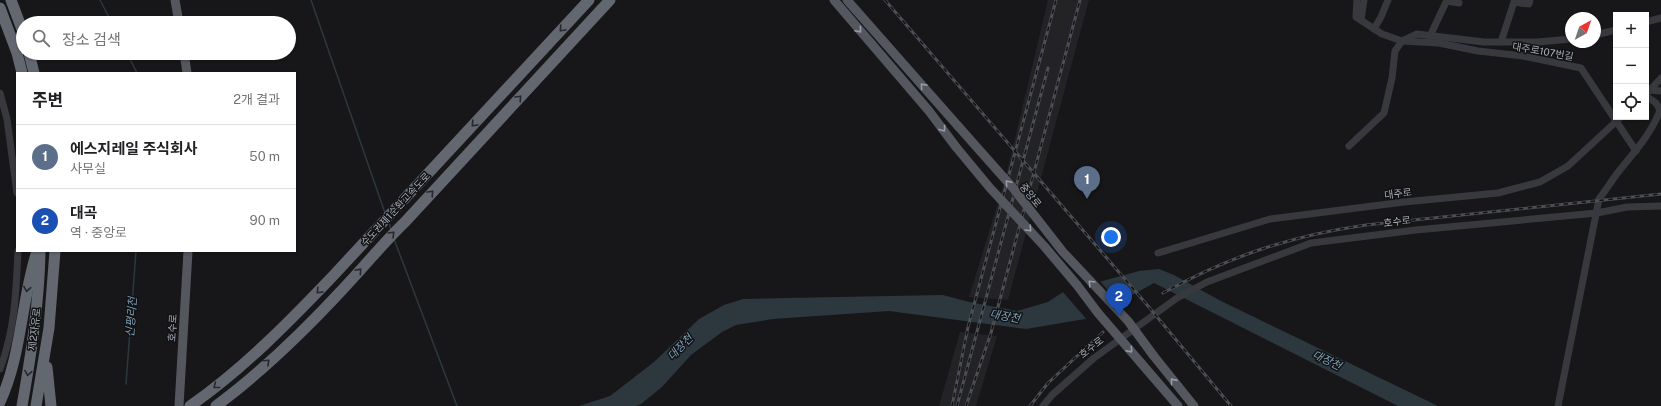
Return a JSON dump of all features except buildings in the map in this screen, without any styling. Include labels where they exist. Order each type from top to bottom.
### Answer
[{"type":"highway","points":[[11,0],[17,16]]},
{"type":"highway","name":"수도권제1순환고속도로","points":[[190,406],[241,366],[292,319],[589,0]]},
{"type":"highway","name":"수도권제1순환고속도로","points":[[216,406],[239,389],[344,288],[380,247],[405,222],[610,0]]},
{"type":"highway","points":[[0,8],[16,50]]},
{"type":"highway","points":[[19,60],[22,72]]},
{"type":"highway","points":[[31,60],[34,72]]},
{"type":"highway","points":[[0,402],[14,363],[30,272],[37,252]]},
{"type":"highway","name":"제2자유로","points":[[22,406],[34,337],[40,275],[40,252]]},
{"type":"highway","name":"제2자유로","points":[[36,406],[49,328],[55,252]]},
{"type":"highway","points":[[45,353],[51,406]]},
{"type":"main road","points":[[175,0],[178,16]]},
{"type":"main road","points":[[834,0],[930,111],[956,148],[990,188],[1044,246],[1077,285],[1098,313],[1178,406]]},
{"type":"main road","name":"중앙로","points":[[847,0],[1013,188],[1063,252],[1128,321],[1194,406]]},
{"type":"main road","points":[[185,60],[187,72]]},
{"type":"main road","name":"호수로","points":[[179,406],[188,252]]},
{"type":"street","points":[[1357,0],[1356,17],[1361,20],[1364,0]]},
{"type":"street","points":[[1374,29],[1388,0]]},
{"type":"street","points":[[1430,36],[1447,0],[1459,3]]},
{"type":"street","name":"대주로107번길","points":[[1501,42],[1514,2],[1529,4],[1530,0]]},
{"type":"street","points":[[1649,21],[1661,18]]},
{"type":"street","name":"대주로107번길","points":[[1361,20],[1382,34],[1402,41],[1439,43],[1478,51],[1524,56],[1581,68],[1613,111]]},
{"type":"street","points":[[1601,34],[1613,31]]},
{"type":"street","name":"대주로107번길","points":[[1402,41],[1417,34],[1484,42],[1538,42],[1565,40]]},
{"type":"street","points":[[1349,146],[1384,113],[1392,78],[1395,51],[1402,41]]},
{"type":"street","points":[[1649,91],[1661,78]]},
{"type":"street","points":[[1649,92],[1661,91]]},
{"type":"street","points":[[0,93],[7,119],[16,186]]},
{"type":"street","points":[[1558,406],[1599,200],[1618,172],[1659,120],[1661,109],[1649,98]]},
{"type":"street","name":"대주로","points":[[1158,253],[1270,219],[1404,202],[1498,193],[1540,182],[1568,166],[1618,120]]},
{"type":"street","name":"대주로107번길","points":[[1620,120],[1636,151]]},
{"type":"street","name":"호수로","points":[[1043,406],[1052,395],[1094,358],[1177,298],[1207,282],[1311,243],[1416,230],[1597,213],[1627,207],[1661,206]]},
{"type":"street","points":[[0,369],[7,350],[15,310],[18,252]]},
{"type":"shaded area","points":[[1048,0],[1089,0],[1008,300],[969,297],[1005,180]]},
{"type":"shaded area","points":[[960,332],[997,336],[976,406],[939,406]]},
{"type":"water","name":"대장천","points":[[1159,269],[1174,275],[1219,300],[1438,406],[1398,406],[1154,283],[1091,318],[1026,329],[889,311],[773,319],[736,325],[722,332],[691,355],[662,387],[641,404],[636,406],[579,406],[610,396],[654,362],[699,319],[724,305],[743,299],[943,295],[969,302],[1017,311],[1048,302],[1063,292],[1139,271]]},
{"type":"pier","points":[[1099,280],[1120,304],[1088,321],[1062,291]]},
{"type":"waterway","name":"신평리천","points":[[100,0],[108,16]]},
{"type":"waterway","points":[[311,0],[385,213]]},
{"type":"waterway","name":"신평리천","points":[[130,60],[136,72]]},
{"type":"waterway","points":[[389,222],[391,230]]},
{"type":"waterway","points":[[394,239],[457,406]]},
{"type":"waterway","name":"신평리천","points":[[126,384],[136,252]]},
{"type":"railway","points":[[885,0],[1148,306],[1231,406]]},
{"type":"railway","points":[[952,406],[968,327],[1056,0]]},
{"type":"railway","points":[[966,406],[991,333],[1080,0]]},
{"type":"railway","points":[[957,406],[1048,68]]},
{"type":"railway","points":[[1163,293],[1212,268],[1237,258],[1261,249],[1312,235],[1366,225],[1661,194]]},
{"type":"railway","points":[[1030,406],[1048,383],[1103,332]]},
{"type":"place","name":"에스지레일 주식회사","points":[[1087,199]]},
{"type":"place","name":"대곡","points":[[1119,316]]}]
